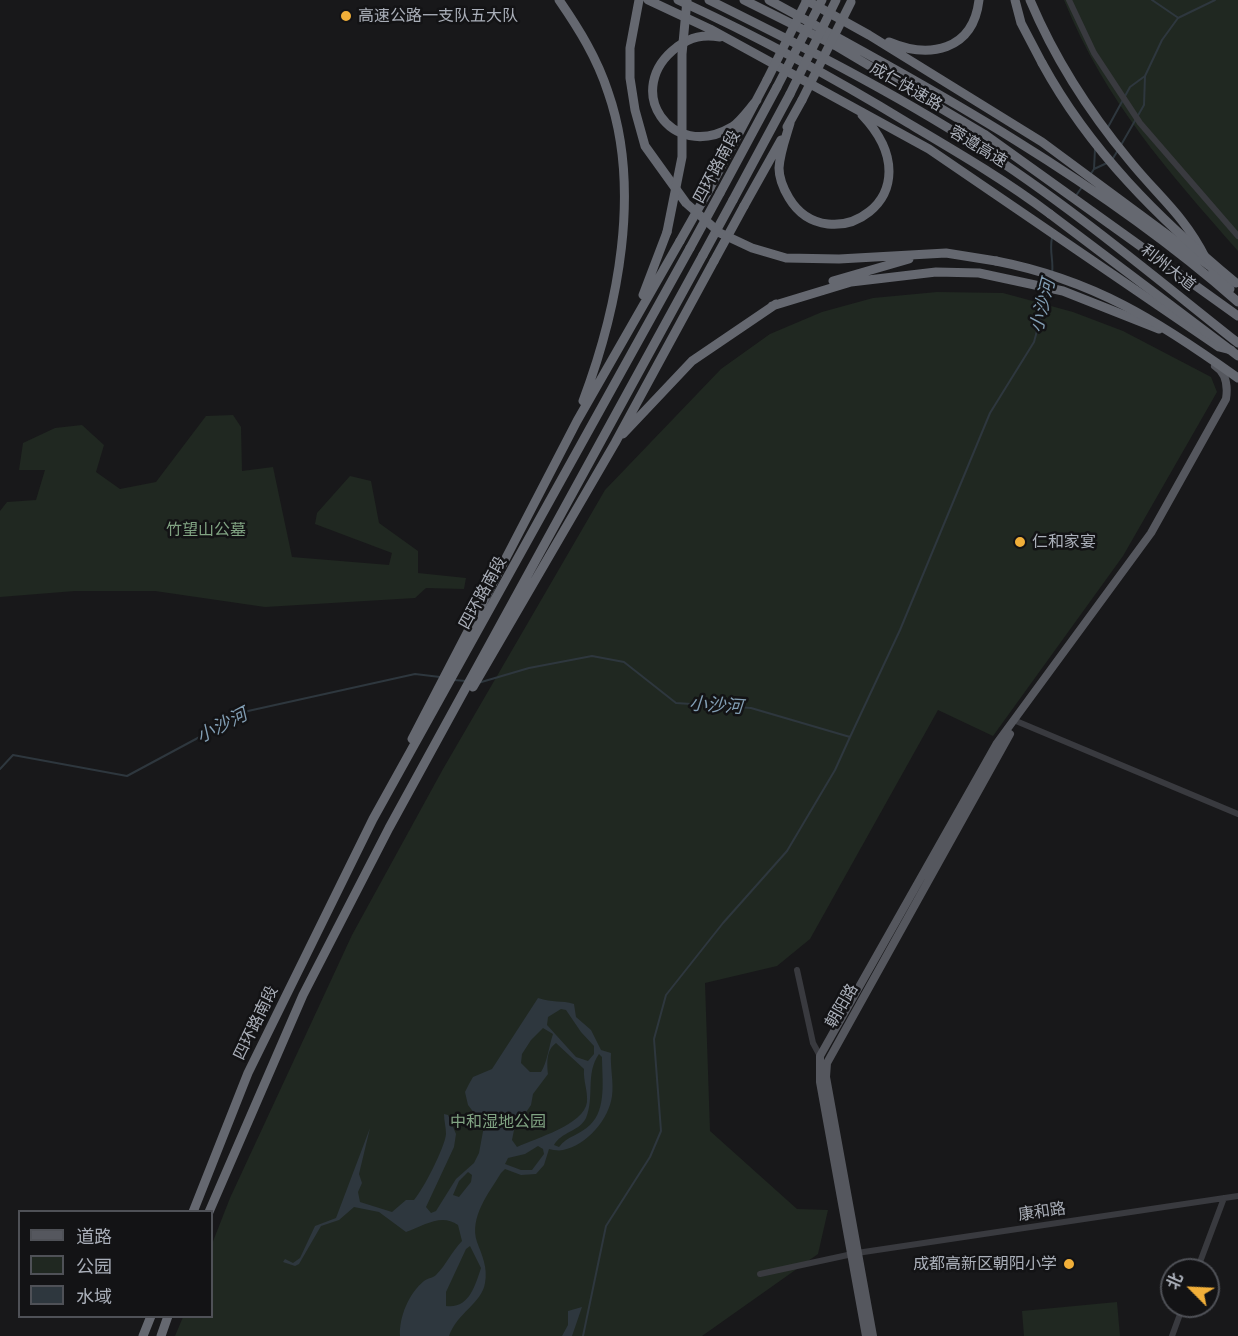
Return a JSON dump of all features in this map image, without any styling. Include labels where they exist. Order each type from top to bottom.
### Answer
[{"type":"highway","points":[[559,0],[579,28],[609,93],[623,167],[620,250],[611,304],[585,402]]},
{"type":"highway","points":[[639,0],[630,48],[630,78],[635,110],[645,146],[701,219],[720,233],[752,248],[786,258],[840,259],[946,253],[996,261],[1074,282],[1125,303],[1191,344],[1238,378]]},
{"type":"highway","points":[[648,0],[728,39],[928,150],[1042,225],[1219,347],[1238,354]]},
{"type":"highway","name":"蓉遵高速","points":[[678,0],[723,21],[889,111],[1011,185],[1238,354]]},
{"type":"highway","points":[[620,346],[658,262],[667,232],[682,157],[682,54],[687,0]]},
{"type":"highway","name":"成仁快速路","points":[[709,0],[837,64],[942,125],[1079,217]]},
{"type":"highway","name":"成仁快速路","points":[[744,0],[836,46],[948,111],[1086,205]]},
{"type":"highway","name":"蓉遵高速","points":[[769,0],[890,66],[1075,178],[1196,265],[1238,302]]},
{"type":"highway","points":[[373,819],[585,402],[620,346],[710,188],[807,0],[976,99],[1082,170],[1211,267],[1238,297]]},
{"type":"highway","name":"四环路南段","points":[[194,1210],[248,1073],[373,819],[592,428],[822,0]]},
{"type":"highway","name":"四环路南段","points":[[210,1210],[303,995],[389,828],[486,657],[734,200],[836,0]]},
{"type":"highway","points":[[869,35],[903,48],[920,52],[936,51],[958,41],[967,32],[974,21],[979,0]]},
{"type":"highway","points":[[1010,0],[1042,63],[1074,116],[1128,184],[1158,215],[1238,285]]},
{"type":"highway","points":[[1015,0],[1021,23]]},
{"type":"highway","points":[[1030,0],[1055,51],[1096,113],[1125,155],[1192,230],[1211,267]]},
{"type":"highway","points":[[486,657],[628,423],[790,123],[852,1]]},
{"type":"highway","points":[[728,39],[709,35],[690,38],[665,56],[655,71],[652,89],[655,105],[662,118],[673,130],[693,138],[713,136],[734,126],[757,100]]},
{"type":"highway","points":[[790,123],[779,169],[782,186],[794,206],[814,220],[829,224],[847,223],[877,205],[887,188],[890,168],[881,141],[873,127],[854,107]]},
{"type":"highway","name":"利州大道","points":[[1086,205],[1238,316]]},
{"type":"highway","name":"利州大道","points":[[1079,217],[1238,343]]},
{"type":"highway","points":[[628,423],[692,361],[772,306],[802,292],[854,274],[928,254]]},
{"type":"highway","points":[[772,306],[851,282],[936,272],[979,273],[1039,284],[1063,291],[1159,329]]},
{"type":"highway","points":[[1190,350],[1219,347]]},
{"type":"highway","points":[[143,1336],[151,1318]]},
{"type":"highway","points":[[161,1336],[168,1318]]},
{"type":"main road","points":[[820,1056],[997,743],[1016,721],[1151,533],[1226,399],[1224,374],[1159,329]]},
{"type":"main road","name":"朝阳路","points":[[866,1336],[826,1077],[827,1064],[1016,721]]},
{"type":"main road","name":"朝阳路","points":[[820,1056],[820,1082],[854,1254],[873,1336]]},
{"type":"street","points":[[1069,0],[1094,53],[1140,123],[1238,236]]},
{"type":"street","points":[[1016,721],[1238,814]]},
{"type":"street","name":"朝阳路","points":[[797,970],[813,1043],[820,1056]]},
{"type":"street","name":"康和路","points":[[760,1274],[854,1254],[1238,1196]]},
{"type":"street","points":[[1202,1258],[1224,1198]]},
{"type":"street","points":[[1172,1336],[1179,1318]]},
{"type":"green space","points":[[1064,0],[1238,0],[1238,251],[1163,163],[1118,102],[1080,36]]},
{"type":"green space","name":"中和湿地公园","points":[[937,292],[1003,293],[1073,312],[1123,331],[1211,377],[1217,392],[1123,556],[993,736],[938,710],[810,939],[777,966],[705,983],[710,1131],[797,1209],[828,1210],[818,1254],[702,1336],[175,1336],[183,1318],[213,1318],[213,1241],[230,1198],[352,935],[443,769],[605,490],[721,369],[770,334],[822,312],[873,298]]},
{"type":"green space","name":"竹望山公墓","points":[[233,415],[241,427],[242,471],[273,467],[292,557],[389,565],[392,553],[315,524],[317,513],[350,476],[371,481],[379,523],[418,551],[418,573],[466,578],[464,589],[426,588],[415,598],[265,607],[155,591],[75,591],[0,597],[0,511],[7,502],[36,500],[45,470],[19,470],[23,443],[55,428],[82,425],[104,445],[96,472],[120,489],[156,482],[206,416]]},
{"type":"green space","points":[[1117,1302],[1120,1336],[1024,1336],[1022,1311]]},
{"type":"water","points":[[538,998],[574,1004],[576,1017],[591,1030],[601,1050],[611,1053],[612,1096],[602,1122],[595,1130],[572,1147],[561,1150],[549,1149],[544,1165],[536,1174],[521,1175],[505,1169],[501,1173],[486,1197],[476,1223],[475,1233],[486,1272],[483,1290],[449,1336],[400,1336],[400,1329],[406,1306],[414,1292],[424,1281],[436,1275],[462,1241],[458,1225],[452,1222],[439,1220],[406,1232],[379,1212],[354,1207],[339,1220],[321,1226],[299,1264],[295,1266],[283,1262],[285,1259],[293,1263],[300,1258],[315,1226],[336,1218],[370,1128],[359,1174],[362,1183],[358,1192],[360,1202],[392,1212],[406,1200],[414,1200],[423,1187],[445,1140],[444,1114],[448,1115],[456,1134],[454,1147],[426,1207],[431,1213],[436,1211],[456,1179],[474,1163],[479,1153],[484,1126],[468,1105],[465,1092],[473,1077],[492,1069]],"holes":[[[561,1009],[566,1010],[594,1046],[594,1054],[588,1061],[576,1057],[547,1025],[548,1017]],[[543,1028],[553,1034],[541,1072],[530,1072],[521,1063],[522,1054]],[[556,1043],[584,1069],[587,1102],[584,1110],[569,1124],[517,1147],[512,1140],[514,1130],[531,1105],[533,1094],[548,1074],[549,1053]],[[599,1054],[602,1057],[602,1093],[599,1111],[590,1125],[559,1147],[554,1145],[586,1118],[590,1102],[592,1069]],[[538,1146],[543,1149],[544,1154],[532,1170],[521,1170],[505,1164],[508,1158],[525,1154]],[[468,1172],[472,1175],[471,1182],[459,1197],[453,1195],[459,1181]],[[470,1246],[481,1268],[470,1295],[460,1304],[446,1306],[446,1292],[466,1249]]]},
{"type":"water","points":[[582,1307],[572,1336],[562,1336],[568,1325],[568,1311]]},
{"type":"waterway","points":[[1152,0],[1177,17]]},
{"type":"waterway","name":"小沙河","points":[[1121,145],[1144,105],[1145,76],[1162,40],[1178,18],[1215,0]]},
{"type":"waterway","name":"小沙河","points":[[1107,129],[1130,87],[1145,76]]},
{"type":"waterway","name":"小沙河","points":[[1094,169],[1095,149]]},
{"type":"waterway","name":"小沙河","points":[[1112,160],[1118,150]]},
{"type":"waterway","name":"小沙河","points":[[1090,175],[1094,169],[1107,163]]},
{"type":"waterway","name":"小沙河","points":[[1075,197],[1082,187]]},
{"type":"waterway","name":"小沙河","points":[[1052,238],[1052,273]]},
{"type":"waterway","name":"小沙河","points":[[478,683],[529,668],[592,656],[624,662],[676,703],[751,708],[850,737],[900,630],[990,413],[1034,342],[1048,290]]},
{"type":"waterway","name":"小沙河","points":[[0,769],[13,755],[127,776],[248,711],[415,674],[440,677]]},
{"type":"waterway","name":"小沙河","points":[[454,680],[466,681]]},
{"type":"waterway","points":[[583,1336],[606,1226],[650,1157],[661,1131],[654,1039],[666,995],[723,923],[787,851],[835,770],[850,737]]},
{"type":"place","name":"高速公路一支队五大队","points":[[346,16]]},
{"type":"place","name":"仁和家宴","points":[[1020,542]]},
{"type":"place","name":"成都高新区朝阳小学","points":[[1069,1264]]}]
